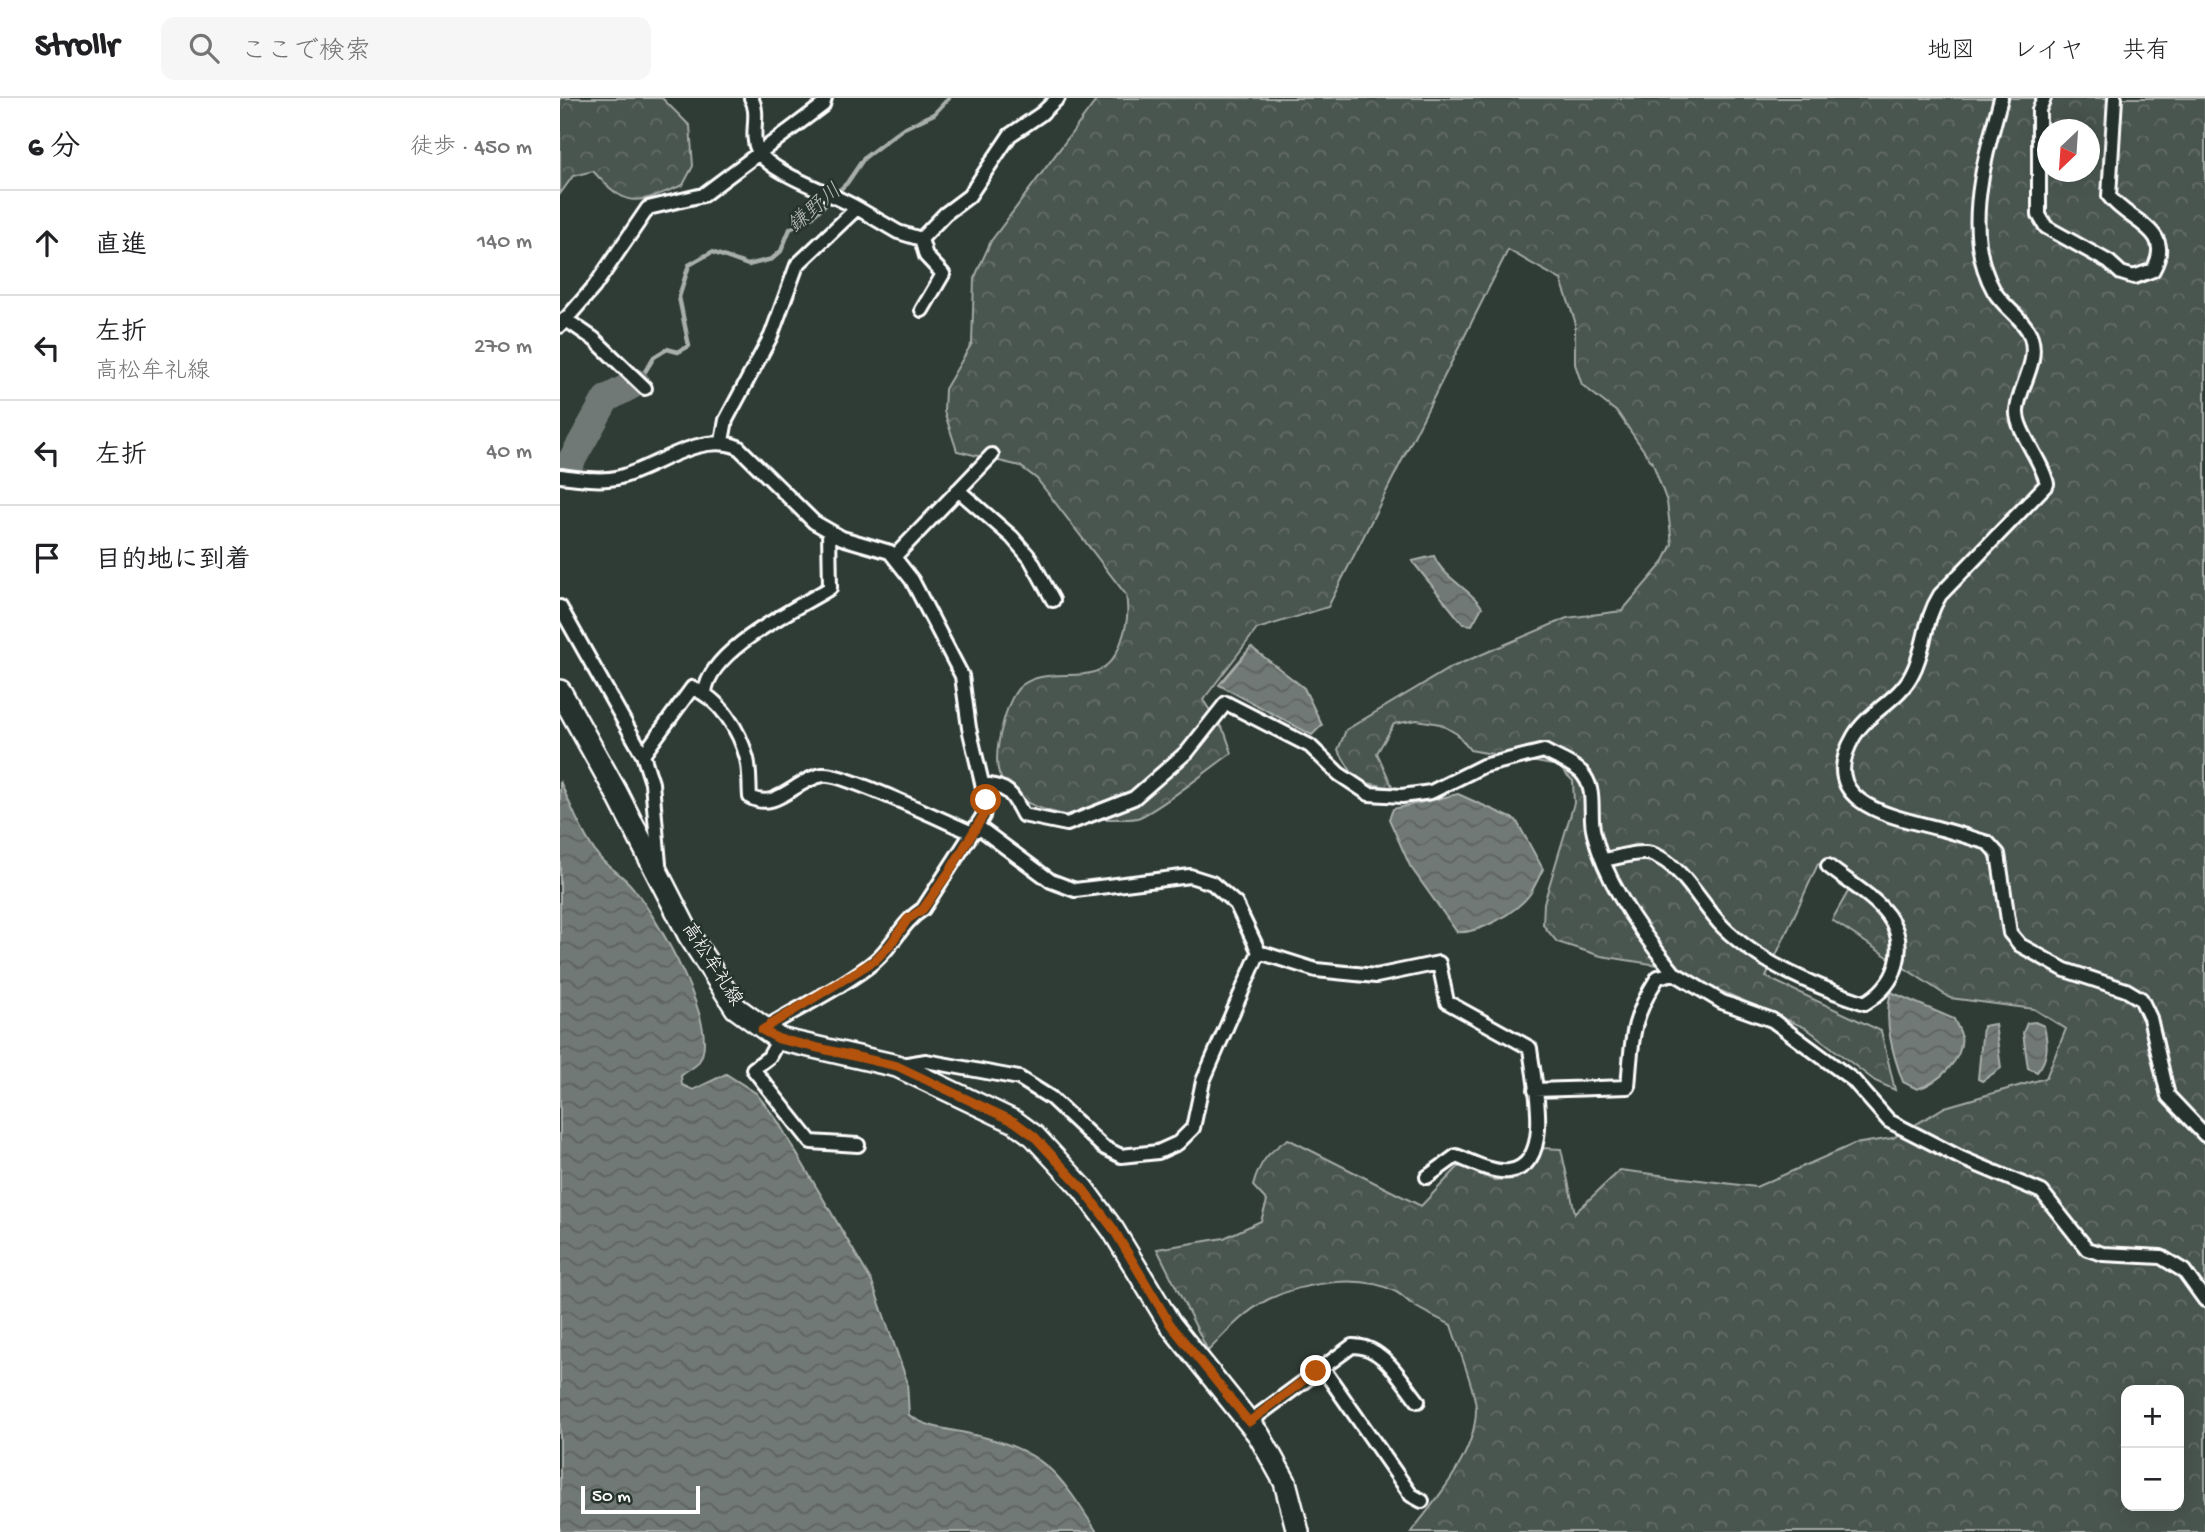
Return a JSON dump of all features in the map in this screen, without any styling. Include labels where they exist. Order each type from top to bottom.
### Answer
[{"type":"main road","name":"高松牟礼線","points":[[560,691],[715,979],[736,1008],[770,1034],[897,1066],[1015,1122],[1034,1136],[1083,1189],[1114,1230],[1170,1324],[1249,1422],[1286,1482],[1298,1532]]},
{"type":"street","points":[[751,98],[756,106],[753,138],[760,154],[797,181],[832,193],[898,232],[921,239]]},
{"type":"street","points":[[645,388],[594,339],[562,323],[594,287],[648,208],[703,195],[823,105],[825,98]]},
{"type":"street","points":[[921,239],[944,214],[969,196],[1010,135],[1041,114],[1058,98]]},
{"type":"street","points":[[2001,98],[1976,210],[1977,232],[1994,291],[2031,337],[2032,360],[2017,410],[2017,421],[2045,473],[2047,484],[1940,595],[1928,615],[1912,677],[1855,735],[1843,770],[1846,787],[1869,808],[1885,815],[1988,843],[1998,854],[2010,933],[2020,945],[2065,970],[2126,990],[2141,999],[2150,1018],[2168,1096],[2205,1135]]},
{"type":"street","points":[[2044,98],[2039,110],[2039,215],[2046,227],[2109,262],[2121,274],[2134,277],[2153,270],[2161,256],[2161,245],[2149,229],[2119,209],[2109,196],[2115,98]]},
{"type":"street","points":[[722,441],[726,420],[771,336],[797,265],[857,208]]},
{"type":"street","points":[[921,239],[926,256],[943,274],[922,310]]},
{"type":"street","points":[[560,476],[618,478],[685,450],[722,441],[737,447],[814,522],[829,531],[890,552],[912,580],[961,676],[969,728],[986,800],[983,816],[970,832],[949,872],[923,909],[908,919],[890,945],[874,961],[770,1034],[769,1057],[753,1069],[811,1142],[858,1145]]},
{"type":"street","points":[[894,557],[992,454]]},
{"type":"street","points":[[958,490],[1012,537],[1030,558],[1053,600]]},
{"type":"street","points":[[705,693],[706,680],[734,647],[830,588],[829,531]]},
{"type":"street","points":[[560,607],[643,755],[652,783],[660,876]]},
{"type":"street","points":[[643,755],[692,688],[705,693],[726,715],[747,759],[750,797],[760,803],[769,803],[800,782],[825,774],[878,792],[970,832],[981,829],[1051,881],[1075,890],[1190,876],[1212,883],[1236,904],[1259,952],[1316,970],[1376,976],[1438,963],[1447,1002],[1530,1048],[1539,1129],[1535,1150],[1521,1166],[1509,1171],[1486,1168],[1456,1156],[1427,1177]]},
{"type":"street","points":[[982,784],[995,785],[1011,793],[1023,815],[1067,824],[1134,798],[1188,751],[1226,703],[1310,746],[1339,774],[1369,794],[1402,796],[1431,792],[1483,766],[1544,751],[1581,772],[1592,793],[1593,833],[1604,860],[1638,929],[1674,973],[1722,1003],[1772,1020],[1853,1080],[1889,1121],[1961,1158],[2042,1192],[2087,1249],[2103,1254],[2161,1257],[2184,1271],[2205,1300]]},
{"type":"street","points":[[1604,860],[1649,853],[1669,863],[1724,928],[1772,963],[1837,994],[1865,1003],[1893,978],[1900,954],[1900,931],[1885,911],[1828,866]]},
{"type":"street","points":[[897,1066],[926,1061],[1019,1078],[1051,1098],[1103,1147],[1121,1156],[1143,1156],[1158,1152],[1178,1143],[1193,1128],[1203,1082],[1259,952]]},
{"type":"street","points":[[1535,1090],[1628,1087],[1631,1035],[1644,999],[1658,977],[1674,973]]},
{"type":"street","points":[[1249,1422],[1352,1346],[1365,1346],[1383,1357],[1418,1401]]},
{"type":"street","points":[[1316,1371],[1328,1376],[1411,1495],[1422,1501]]},
{"type":"green space","points":[[560,98],[662,98],[690,126],[693,166],[683,185],[655,196],[634,200],[616,193],[593,171],[573,176],[560,194]]},
{"type":"green space","points":[[1098,98],[2205,98],[2205,1532],[1411,1532],[1453,1475],[1470,1443],[1474,1426],[1476,1409],[1473,1391],[1451,1325],[1382,1286],[1333,1282],[1298,1288],[1269,1299],[1244,1316],[1208,1351],[1157,1249],[1224,1238],[1261,1221],[1267,1201],[1253,1186],[1255,1178],[1265,1159],[1288,1139],[1421,1206],[1460,1165],[1493,1180],[1516,1179],[1541,1148],[1561,1149],[1575,1213],[1620,1170],[1756,1187],[1854,1144],[1893,1138],[1945,1107],[2046,1078],[2066,1029],[2034,1009],[1950,998],[1832,920],[1857,876],[1818,864],[1766,977],[1881,1031],[1895,1090],[1875,1081],[1806,1028],[1664,966],[1601,956],[1557,942],[1543,925],[1544,903],[1574,803],[1573,781],[1558,766],[1470,750],[1457,734],[1440,724],[1417,720],[1394,724],[1377,753],[1393,788],[1357,781],[1338,750],[1346,730],[1450,668],[1567,618],[1622,611],[1663,563],[1672,544],[1667,502],[1653,464],[1618,413],[1582,385],[1575,364],[1575,321],[1561,280],[1508,250],[1328,607],[1257,629],[1203,700],[1225,733],[1232,753],[1162,804],[1137,818],[1080,817],[1042,809],[1024,801],[1010,790],[1001,777],[997,760],[1007,709],[1022,685],[1035,678],[1078,675],[1103,668],[1113,658],[1121,642],[1126,624],[1126,595],[1037,479],[1020,466],[957,451],[944,411],[945,389],[972,343],[974,279],[991,241]]},
{"type":"water","points":[[1434,556],[1444,571],[1482,607],[1472,625],[1463,624],[1412,561]]},
{"type":"water","points":[[1251,647],[1304,688],[1322,725],[1312,735],[1219,685]]},
{"type":"water","points":[[560,781],[597,854],[630,884],[657,923],[695,1001],[704,1047],[698,1063],[681,1076],[682,1085],[693,1090],[726,1074],[756,1093],[777,1120],[872,1282],[907,1381],[909,1415],[931,1425],[995,1440],[1033,1456],[1059,1479],[1097,1532],[560,1532]]},
{"type":"water","points":[[1458,794],[1516,820],[1543,869],[1530,894],[1516,908],[1486,926],[1466,932],[1457,932],[1410,866],[1389,819],[1393,809]]},
{"type":"water","points":[[1891,992],[1954,1019],[1960,1033],[1959,1053],[1948,1069],[1917,1089],[1903,1082],[1893,1049],[1888,1015]]},
{"type":"water","points":[[2035,1022],[2044,1026],[2047,1044],[2046,1056],[2037,1072],[2028,1068],[2023,1033],[2027,1023]]},
{"type":"water","points":[[1995,1024],[2001,1068],[1982,1081],[1978,1079],[1983,1026]]},
{"type":"waterway","name":"鎌野川","points":[[641,378],[654,357],[667,349],[678,352],[689,346],[679,297],[689,265],[712,252],[748,265],[772,259],[781,251],[790,229],[813,216],[847,183],[864,158],[902,129],[934,114],[949,98]]},
{"type":"waterway","name":"鎌野川","points":[[565,472],[606,399],[636,383]]},
{"type":"route","points":[[986,800],[983,816],[970,832],[949,872],[923,909],[908,919],[890,945],[874,961],[762,1030],[779,1039],[897,1066],[1015,1122],[1034,1136],[1083,1189],[1114,1230],[1170,1324],[1249,1422],[1316,1371]]}]
